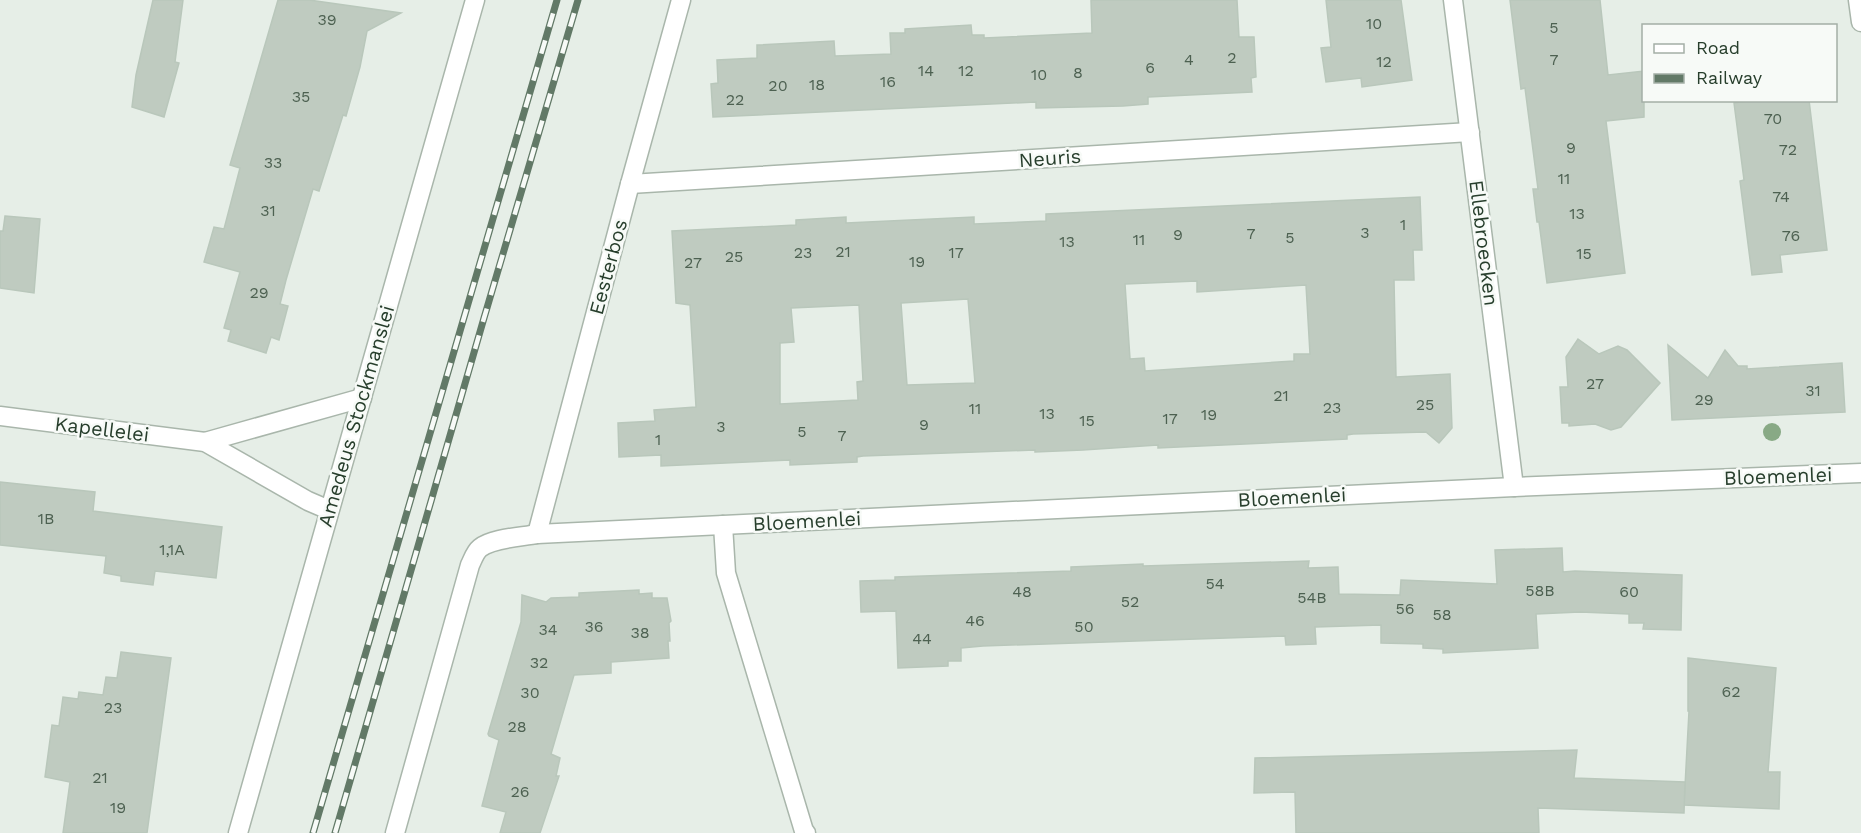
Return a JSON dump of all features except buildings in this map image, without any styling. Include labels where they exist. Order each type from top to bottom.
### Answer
[{"type":"street","name":"Amedeus Stockmanslei","points":[[238,833],[475,0]]},
{"type":"street","name":"Eesterbos","points":[[537,534],[681,0]]},
{"type":"street","name":"Ellebroecken","points":[[1453,0],[1514,487]]},
{"type":"street","points":[[1858,0],[1861,22]]},
{"type":"street","name":"Neuris","points":[[630,184],[1470,132]]},
{"type":"street","name":"Kapellelei","points":[[205,442],[362,398]]},
{"type":"street","name":"Kapellelei","points":[[0,416],[205,442],[308,501],[329,510]]},
{"type":"street","name":"Bloemenlei","points":[[395,833],[470,565],[481,547],[492,542],[537,534],[1514,487],[1861,473]]},
{"type":"street","points":[[723,525],[726,573],[806,833]]},
{"type":"railway","points":[[313,833],[557,0]]},
{"type":"railway","points":[[335,833],[578,0]]}]
